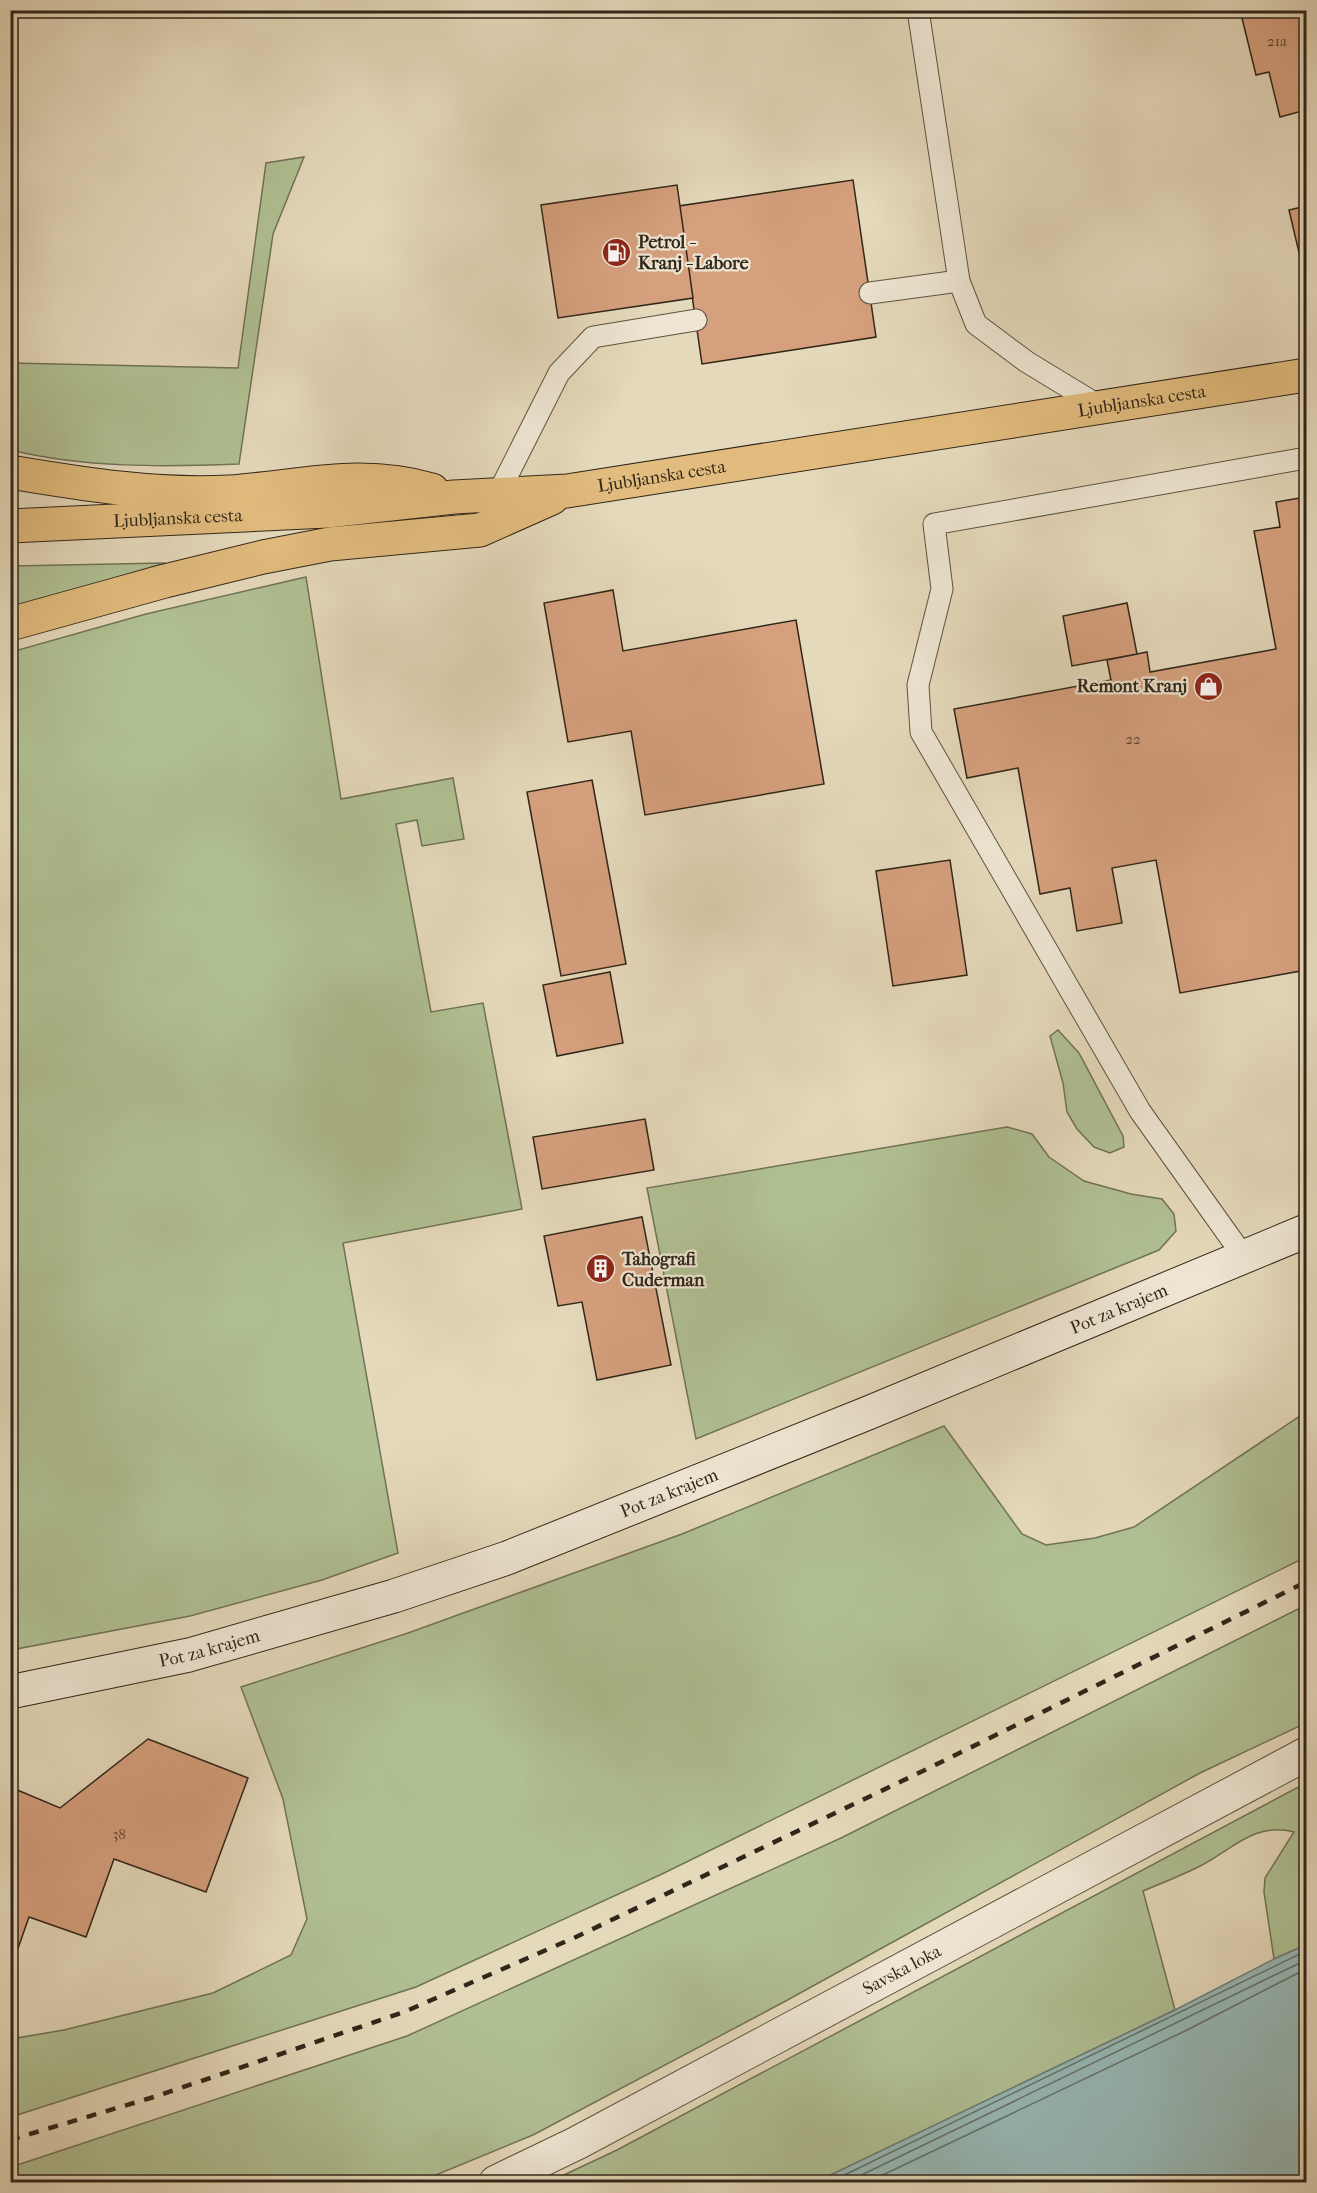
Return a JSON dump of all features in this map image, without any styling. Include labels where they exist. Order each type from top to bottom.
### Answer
[{"type":"main road","name":"Ljubljanska cesta","points":[[10,526],[327,511],[454,497],[567,491],[1306,375]]},
{"type":"main road","points":[[10,472],[148,492],[181,493],[230,492],[351,478],[404,482],[454,497]]},
{"type":"main road","points":[[10,624],[165,581],[263,557],[330,544],[480,530],[567,491]]},
{"type":"street","name":"Pot za krajem","points":[[10,1692],[189,1655],[394,1596],[507,1558],[868,1413],[1306,1231]]},
{"type":"street","name":"Savska loka","points":[[495,2182],[588,2137],[1306,1755]]},
{"type":"lane","points":[[918,10],[959,281],[976,324],[1027,362],[1101,407]]},
{"type":"lane","points":[[870,293],[959,281]]},
{"type":"lane","points":[[498,494],[559,373],[593,337],[696,320]]},
{"type":"lane","points":[[1244,1257],[1140,1111],[921,732],[918,685],[942,589],[934,524],[1306,458]]},
{"type":"green space","points":[[304,157],[273,234],[239,464],[124,465],[67,460],[11,450],[11,363],[238,368],[266,163]]},
{"type":"green space","points":[[165,563],[11,609],[11,566]]},
{"type":"green space","points":[[306,577],[341,799],[453,778],[464,839],[422,846],[417,820],[396,824],[431,1012],[483,1003],[522,1209],[343,1243],[398,1553],[322,1580],[190,1616],[11,1650],[11,652],[146,614]]},
{"type":"green space","points":[[1058,1030],[1079,1053],[1123,1136],[1124,1147],[1110,1153],[1094,1147],[1077,1129],[1067,1112],[1063,1083],[1050,1036]]},
{"type":"green space","points":[[1007,1127],[1032,1134],[1049,1157],[1084,1181],[1131,1194],[1162,1199],[1174,1214],[1176,1231],[1159,1250],[696,1439],[647,1188]]},
{"type":"green space","points":[[1306,1412],[1306,1557],[662,1874],[416,1987],[11,2117],[11,2039],[64,2030],[213,1993],[291,1955],[307,1919],[283,1799],[241,1687],[408,1633],[682,1534],[944,1426],[1022,1534],[1046,1545],[1095,1538],[1134,1527]]},
{"type":"green space","points":[[1306,1605],[1306,1723],[1200,1773],[782,2003],[533,2135],[419,2182],[11,2182],[11,2167],[407,2036],[841,1838]]},
{"type":"green space","points":[[1306,1783],[1306,1945],[1274,1959],[1264,1892],[1265,1878],[1294,1832],[1280,1830],[1256,1834],[1245,1838],[1195,1869],[1143,1891],[1175,2010],[816,2182],[549,2182],[617,2150]]},
{"type":"water","points":[[1306,1945],[1306,2182],[816,2182],[1175,2010]]},
{"type":"building","points":[[1240,10],[1306,10],[1306,110],[1280,117],[1269,72],[1256,75]]},
{"type":"building","points":[[853,180],[876,337],[702,364],[679,206]]},
{"type":"building","name":"Petrol - Kranj - Labore","points":[[677,185],[693,298],[558,318],[541,205]]},
{"type":"building","points":[[1306,206],[1306,278],[1305,278],[1289,210]]},
{"type":"building","points":[[1306,497],[1306,970],[1180,993],[1156,860],[1112,868],[1122,923],[1077,931],[1070,888],[1040,894],[1018,768],[967,778],[954,709],[1111,680],[1107,660],[1147,652],[1150,672],[1276,649],[1254,531],[1280,527],[1276,502]]},
{"type":"building","points":[[613,590],[623,651],[796,620],[824,784],[645,815],[631,731],[568,742],[544,603]]},
{"type":"building","points":[[1127,603],[1137,654],[1072,666],[1063,616]]},
{"type":"building","points":[[592,780],[626,964],[561,976],[527,792]]},
{"type":"building","points":[[950,860],[967,975],[893,986],[876,871]]},
{"type":"building","points":[[610,972],[623,1043],[557,1056],[543,985]]},
{"type":"building","points":[[645,1119],[654,1170],[542,1189],[533,1137]]},
{"type":"building","name":"Tahografi Cuderman","points":[[642,1217],[671,1365],[597,1380],[582,1302],[558,1306],[544,1236]]},
{"type":"building","points":[[148,1739],[248,1778],[206,1892],[114,1859],[86,1937],[29,1917],[10,1971],[10,1787],[60,1808]]},
{"type":"railway","points":[[10,2140],[157,2096],[404,2012],[576,1937],[925,1770],[1306,1582]]},
{"type":"place","name":"Petrol - Kranj - Labore","points":[[617,252]]},
{"type":"place","name":"Remont Kranj","points":[[1208,686]]},
{"type":"place","name":"Tahografi Cuderman","points":[[601,1269]]}]
